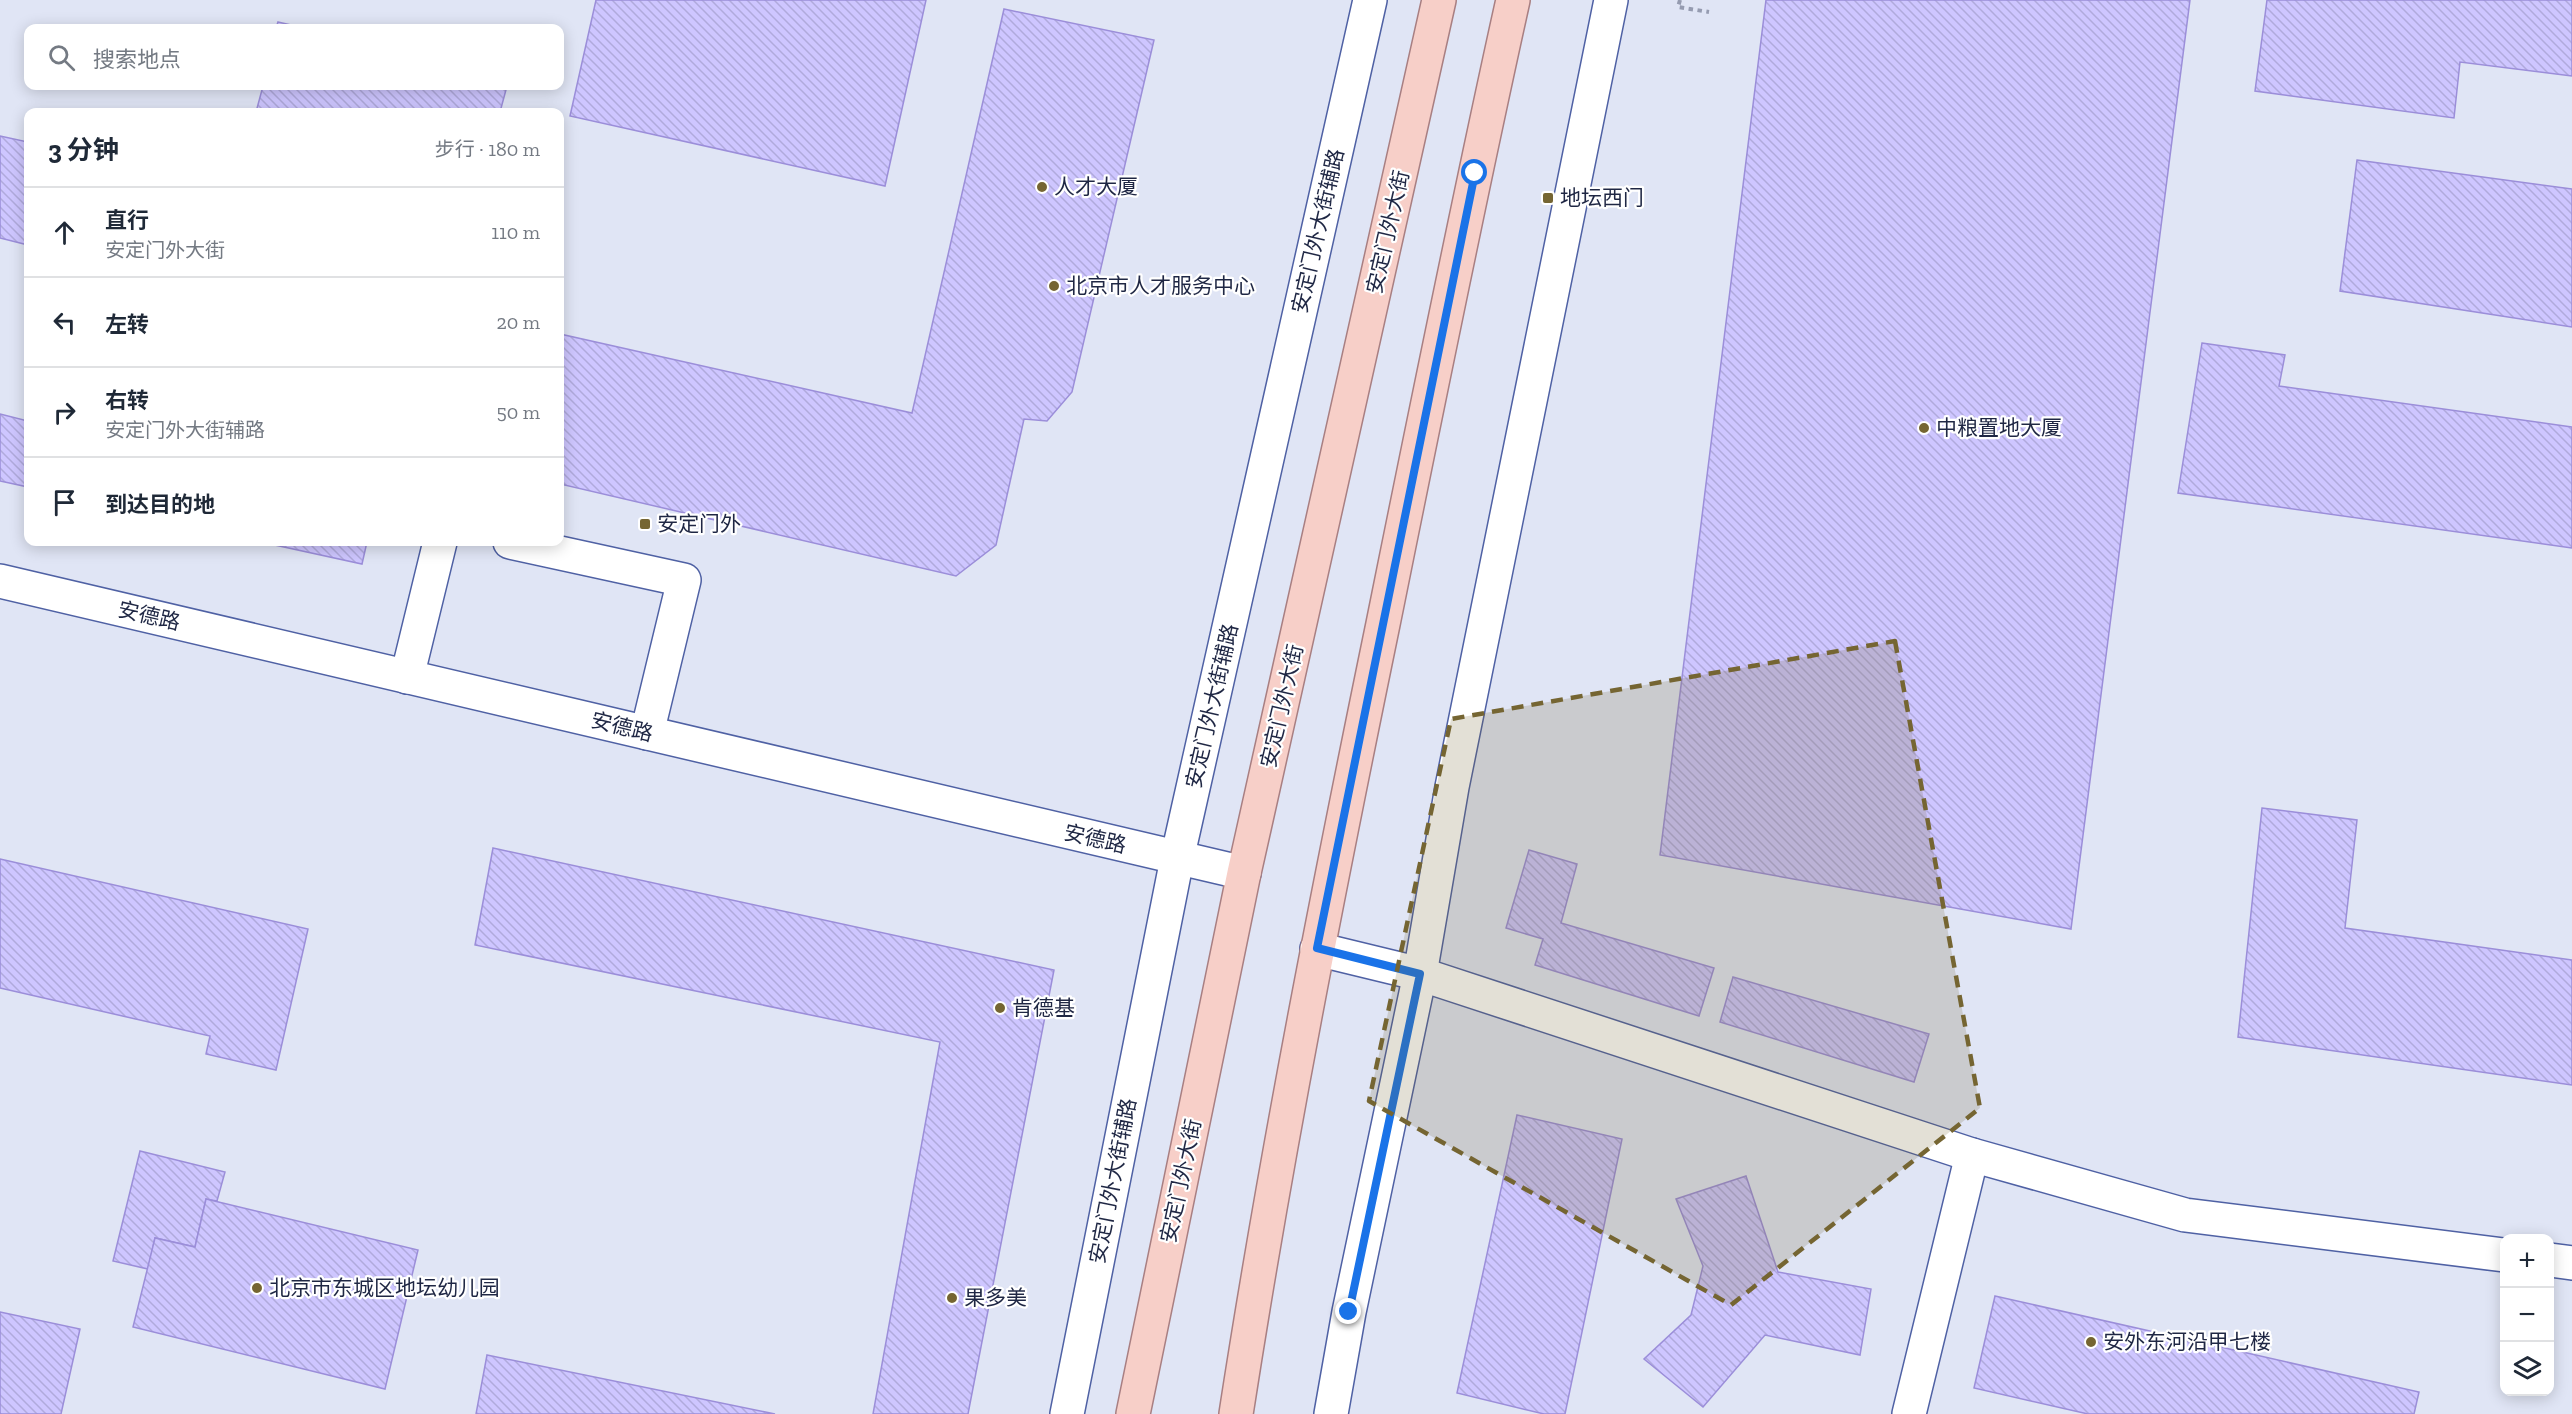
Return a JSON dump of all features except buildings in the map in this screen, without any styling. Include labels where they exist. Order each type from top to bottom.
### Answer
[{"type":"main road","name":"安定门外大街","points":[[1133,1414],[1244,873],[1440,0]]},
{"type":"main road","points":[[1236,1414],[1256,1287],[1317,948],[1475,173],[1513,0]]},
{"type":"street","name":"安定门外大街辅路","points":[[1067,1414],[1178,859],[1370,0]]},
{"type":"street","points":[[1331,1414],[1349,1312],[1420,974],[1454,775],[1611,0]]},
{"type":"street","points":[[407,677],[439,546]]},
{"type":"street","points":[[528,546],[684,580],[647,733]]},
{"type":"street","name":"安德路","points":[[0,582],[1244,873]]},
{"type":"street","points":[[1317,948],[1420,974],[1972,1155],[2185,1215],[2500,1254]]},
{"type":"street","points":[[1909,1414],[1972,1155]]},
{"type":"street","points":[[2554,1261],[2572,1263]]},
{"type":"path","points":[[1680,0],[1678,7],[1709,12]]},
{"type":"highlighted area","points":[[1895,641],[1980,1108],[1731,1305],[1369,1101],[1451,719]]},
{"type":"place","name":"人才大厦","points":[[1042,187]]},
{"type":"place","name":"地坛西门","points":[[1548,198]]},
{"type":"place","name":"北京市人才服务中心","points":[[1054,286]]},
{"type":"place","name":"中粮置地大厦","points":[[1924,428]]},
{"type":"place","name":"安定门外","points":[[645,524]]},
{"type":"place","name":"肯德基","points":[[1000,1008]]},
{"type":"place","name":"北京市东城区地坛幼儿园","points":[[257,1288]]},
{"type":"place","name":"果多美","points":[[952,1298]]},
{"type":"place","name":"安外东河沿甲七楼","points":[[2091,1342]]},
{"type":"route","points":[[1349,1312],[1420,974],[1317,948],[1475,173]]}]
